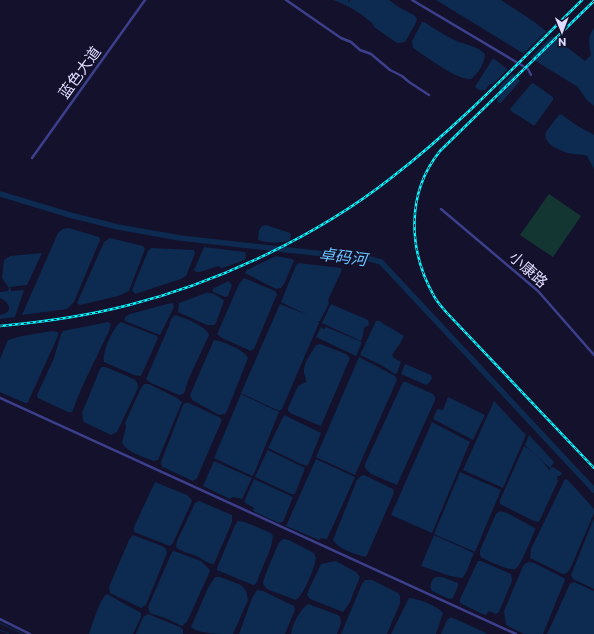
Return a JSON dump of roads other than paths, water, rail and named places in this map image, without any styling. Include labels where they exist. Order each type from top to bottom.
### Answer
[{"type":"street","name":"蓝色大道","points":[[32,158],[145,0]]},
{"type":"street","points":[[286,0],[335,34],[351,42],[360,50],[370,54],[390,70],[402,76],[429,95]]},
{"type":"street","points":[[412,0],[528,69],[531,75]]},
{"type":"street","name":"小康路","points":[[441,209],[538,291],[594,355]]},
{"type":"street","points":[[0,398],[516,634]]},
{"type":"street","points":[[0,619],[30,634]]},
{"type":"water","points":[[333,0],[348,0],[349,3],[350,0],[389,0],[400,8],[414,15],[417,19],[405,42],[397,43],[374,27],[373,24],[359,13],[344,4]]},
{"type":"water","points":[[436,0],[501,0],[533,21],[585,61],[591,55],[589,38],[594,28],[594,106],[586,99],[578,87]]},
{"type":"water","points":[[422,22],[454,40],[474,47],[485,54],[482,65],[474,77],[471,79],[458,76],[413,48],[412,41]]},
{"type":"water","points":[[493,58],[520,81],[501,103],[497,100],[501,94],[500,90],[495,84],[490,84],[485,90],[479,90],[475,87]]},
{"type":"water","points":[[533,83],[553,97],[553,100],[535,125],[510,109]]},
{"type":"water","points":[[561,114],[576,125],[594,135],[594,169],[587,156],[559,150],[547,140],[545,136],[546,132]]},
{"type":"water","points":[[266,225],[290,233],[290,240],[274,243],[258,240],[259,230],[262,226]]},
{"type":"water","points":[[69,228],[99,237],[100,240],[74,302],[67,309],[22,315],[58,233],[63,229]]},
{"type":"water","points":[[110,238],[143,246],[145,249],[129,291],[118,296],[80,305],[77,303],[104,242]]},
{"type":"water","points":[[204,247],[245,252],[245,260],[222,268],[218,266],[196,272],[194,270]]},
{"type":"water","points":[[151,248],[194,250],[195,253],[186,276],[135,294],[132,290],[148,251]]},
{"type":"water","points":[[42,253],[27,285],[10,287],[11,291],[24,290],[15,317],[0,319],[0,315],[9,310],[6,302],[0,298],[0,292],[8,291],[9,288],[2,278],[4,260],[10,256]]},
{"type":"water","points":[[276,256],[292,259],[294,261],[281,288],[276,289],[245,273],[247,270]]},
{"type":"water","points":[[299,263],[341,268],[342,270],[328,300],[329,303],[320,321],[318,321],[319,323],[282,409],[279,411],[241,393],[280,304],[307,315],[281,302],[296,265]]},
{"type":"water","points":[[244,278],[275,291],[277,294],[254,349],[251,351],[222,338],[217,334],[239,284]]},
{"type":"water","points":[[229,281],[232,285],[228,296],[225,297],[213,292],[214,288]]},
{"type":"water","points":[[206,293],[216,295],[224,301],[214,325],[207,325],[178,312],[179,303]]},
{"type":"water","points":[[173,303],[174,307],[160,335],[125,321],[125,317],[130,314]]},
{"type":"water","points":[[331,304],[368,320],[369,325],[364,328],[361,341],[322,323]]},
{"type":"water","points":[[175,315],[204,328],[209,335],[188,380],[185,391],[183,394],[179,395],[151,383],[146,379],[171,319]]},
{"type":"water","points":[[376,321],[379,321],[404,336],[392,355],[401,362],[397,373],[395,374],[381,365],[360,355]]},
{"type":"water","points":[[108,322],[111,324],[109,331],[82,387],[72,412],[68,412],[38,398],[37,395],[54,358],[63,331]]},
{"type":"water","points":[[121,322],[157,336],[158,338],[141,376],[134,375],[104,362],[104,353],[109,340],[115,328]]},
{"type":"water","points":[[321,327],[324,329],[326,327],[362,342],[356,356],[316,337]]},
{"type":"water","points":[[52,331],[58,332],[58,336],[28,402],[25,403],[0,392],[0,359],[8,340]]},
{"type":"water","points":[[214,340],[238,349],[248,358],[227,411],[225,414],[219,415],[192,400],[190,395]]},
{"type":"water","points":[[320,344],[346,354],[350,358],[321,426],[288,411],[298,386],[306,382],[304,367],[307,360],[316,345]]},
{"type":"water","points":[[359,357],[395,376],[397,380],[355,475],[316,457]]},
{"type":"water","points":[[405,364],[431,375],[432,378],[429,383],[426,385],[401,374]]},
{"type":"water","points":[[102,367],[131,378],[136,381],[138,385],[138,388],[117,432],[111,435],[83,421],[82,413]]},
{"type":"water","points":[[403,382],[433,394],[435,400],[397,485],[371,474],[365,468],[365,464]]},
{"type":"water","points":[[144,384],[149,384],[182,402],[158,460],[154,461],[132,452],[122,443],[126,427],[125,423]]},
{"type":"water","points":[[241,394],[279,412],[252,476],[214,458]]},
{"type":"water","points":[[448,397],[485,415],[473,440],[433,419],[437,409],[443,410]]},
{"type":"water","points":[[494,401],[526,435],[503,488],[463,470]]},
{"type":"water","points":[[185,403],[189,403],[219,417],[222,420],[197,478],[193,481],[162,467],[161,462]]},
{"type":"water","points":[[284,415],[321,433],[307,466],[268,448]]},
{"type":"water","points":[[432,422],[470,442],[432,533],[391,515]]},
{"type":"water","points":[[529,435],[554,462],[550,468],[525,445]]},
{"type":"water","points":[[524,446],[538,457],[550,471],[550,468],[553,467],[562,473],[560,476],[557,476],[558,481],[539,522],[500,504],[500,500]]},
{"type":"water","points":[[268,450],[305,468],[295,494],[291,494],[255,477]]},
{"type":"water","points":[[316,459],[355,477],[327,539],[322,538],[319,540],[286,526]]},
{"type":"water","points":[[214,461],[252,478],[242,499],[233,497],[230,499],[203,486]]},
{"type":"water","points":[[460,472],[501,490],[475,552],[434,534]]},
{"type":"water","points":[[364,475],[393,489],[394,493],[365,557],[343,549],[333,540],[357,480]]},
{"type":"water","points":[[254,479],[293,497],[283,522],[279,523],[255,512],[253,510],[254,508],[244,502]]},
{"type":"water","points":[[565,479],[568,480],[594,509],[594,513],[571,567],[567,573],[563,574],[530,558],[531,549]]},
{"type":"water","points":[[155,482],[187,495],[192,501],[173,543],[170,546],[134,532],[134,527]]},
{"type":"water","points":[[199,501],[232,515],[232,522],[214,564],[176,547],[177,541],[195,503]]},
{"type":"water","points":[[500,511],[507,513],[535,528],[523,558],[515,569],[508,569],[482,558],[480,555],[480,550],[496,514]]},
{"type":"water","points":[[594,518],[594,589],[573,579],[571,575]]},
{"type":"water","points":[[238,521],[245,522],[271,533],[273,536],[271,547],[256,584],[253,585],[217,570]]},
{"type":"water","points":[[133,535],[162,546],[166,549],[167,553],[146,605],[141,608],[110,593],[109,587],[129,540]]},
{"type":"water","points":[[434,535],[474,553],[466,573],[462,578],[450,576],[421,566]]},
{"type":"water","points":[[284,539],[289,540],[314,553],[316,558],[309,580],[302,593],[296,600],[269,590],[263,583],[278,545],[280,541]]},
{"type":"water","points":[[174,551],[201,561],[210,571],[187,622],[182,626],[150,613],[148,607],[172,552]]},
{"type":"water","points":[[336,561],[356,572],[360,577],[350,602],[343,612],[310,599],[307,595],[321,564]]},
{"type":"water","points":[[478,561],[511,574],[512,581],[499,612],[496,614],[489,611],[486,615],[482,614],[460,603],[460,599]]},
{"type":"water","points":[[529,562],[564,578],[565,580],[543,634],[524,634],[506,625],[504,611],[523,566]]},
{"type":"water","points":[[215,577],[220,577],[241,585],[246,591],[248,600],[233,634],[204,632],[191,627],[208,588]]},
{"type":"water","points":[[436,577],[442,577],[458,583],[453,598],[449,599],[432,591],[431,583]]},
{"type":"water","points":[[365,580],[372,580],[398,593],[400,596],[400,603],[387,634],[341,634],[362,584]]},
{"type":"water","points":[[574,582],[594,591],[594,634],[547,634],[570,584]]},
{"type":"water","points":[[257,590],[263,591],[294,606],[295,610],[285,634],[239,634],[252,598]]},
{"type":"water","points":[[107,594],[141,613],[141,617],[133,634],[89,634],[99,606],[104,596]]},
{"type":"water","points":[[409,598],[427,603],[436,607],[443,613],[436,634],[391,634]]},
{"type":"water","points":[[308,604],[340,617],[341,623],[337,634],[291,634],[297,618]]},
{"type":"water","points":[[148,614],[180,627],[183,630],[183,634],[136,634],[143,617]]},
{"type":"water","points":[[451,617],[487,634],[441,634],[447,620]]},
{"type":"waterway","name":"卓码河","points":[[0,194],[70,215],[118,227],[180,238],[370,259],[381,262],[594,490]]},
{"type":"waterway","points":[[0,623],[23,634]]},
{"type":"waterway","points":[[0,630],[9,634]]},
{"type":"railway","points":[[0,326],[49,320],[113,309],[163,295],[198,284],[232,270],[299,238],[332,219],[362,199],[416,158],[489,92],[582,0]]},
{"type":"railway","points":[[594,1],[440,151],[429,167],[421,185],[416,203],[414,222],[419,260],[425,278],[438,302],[594,468]]}]
